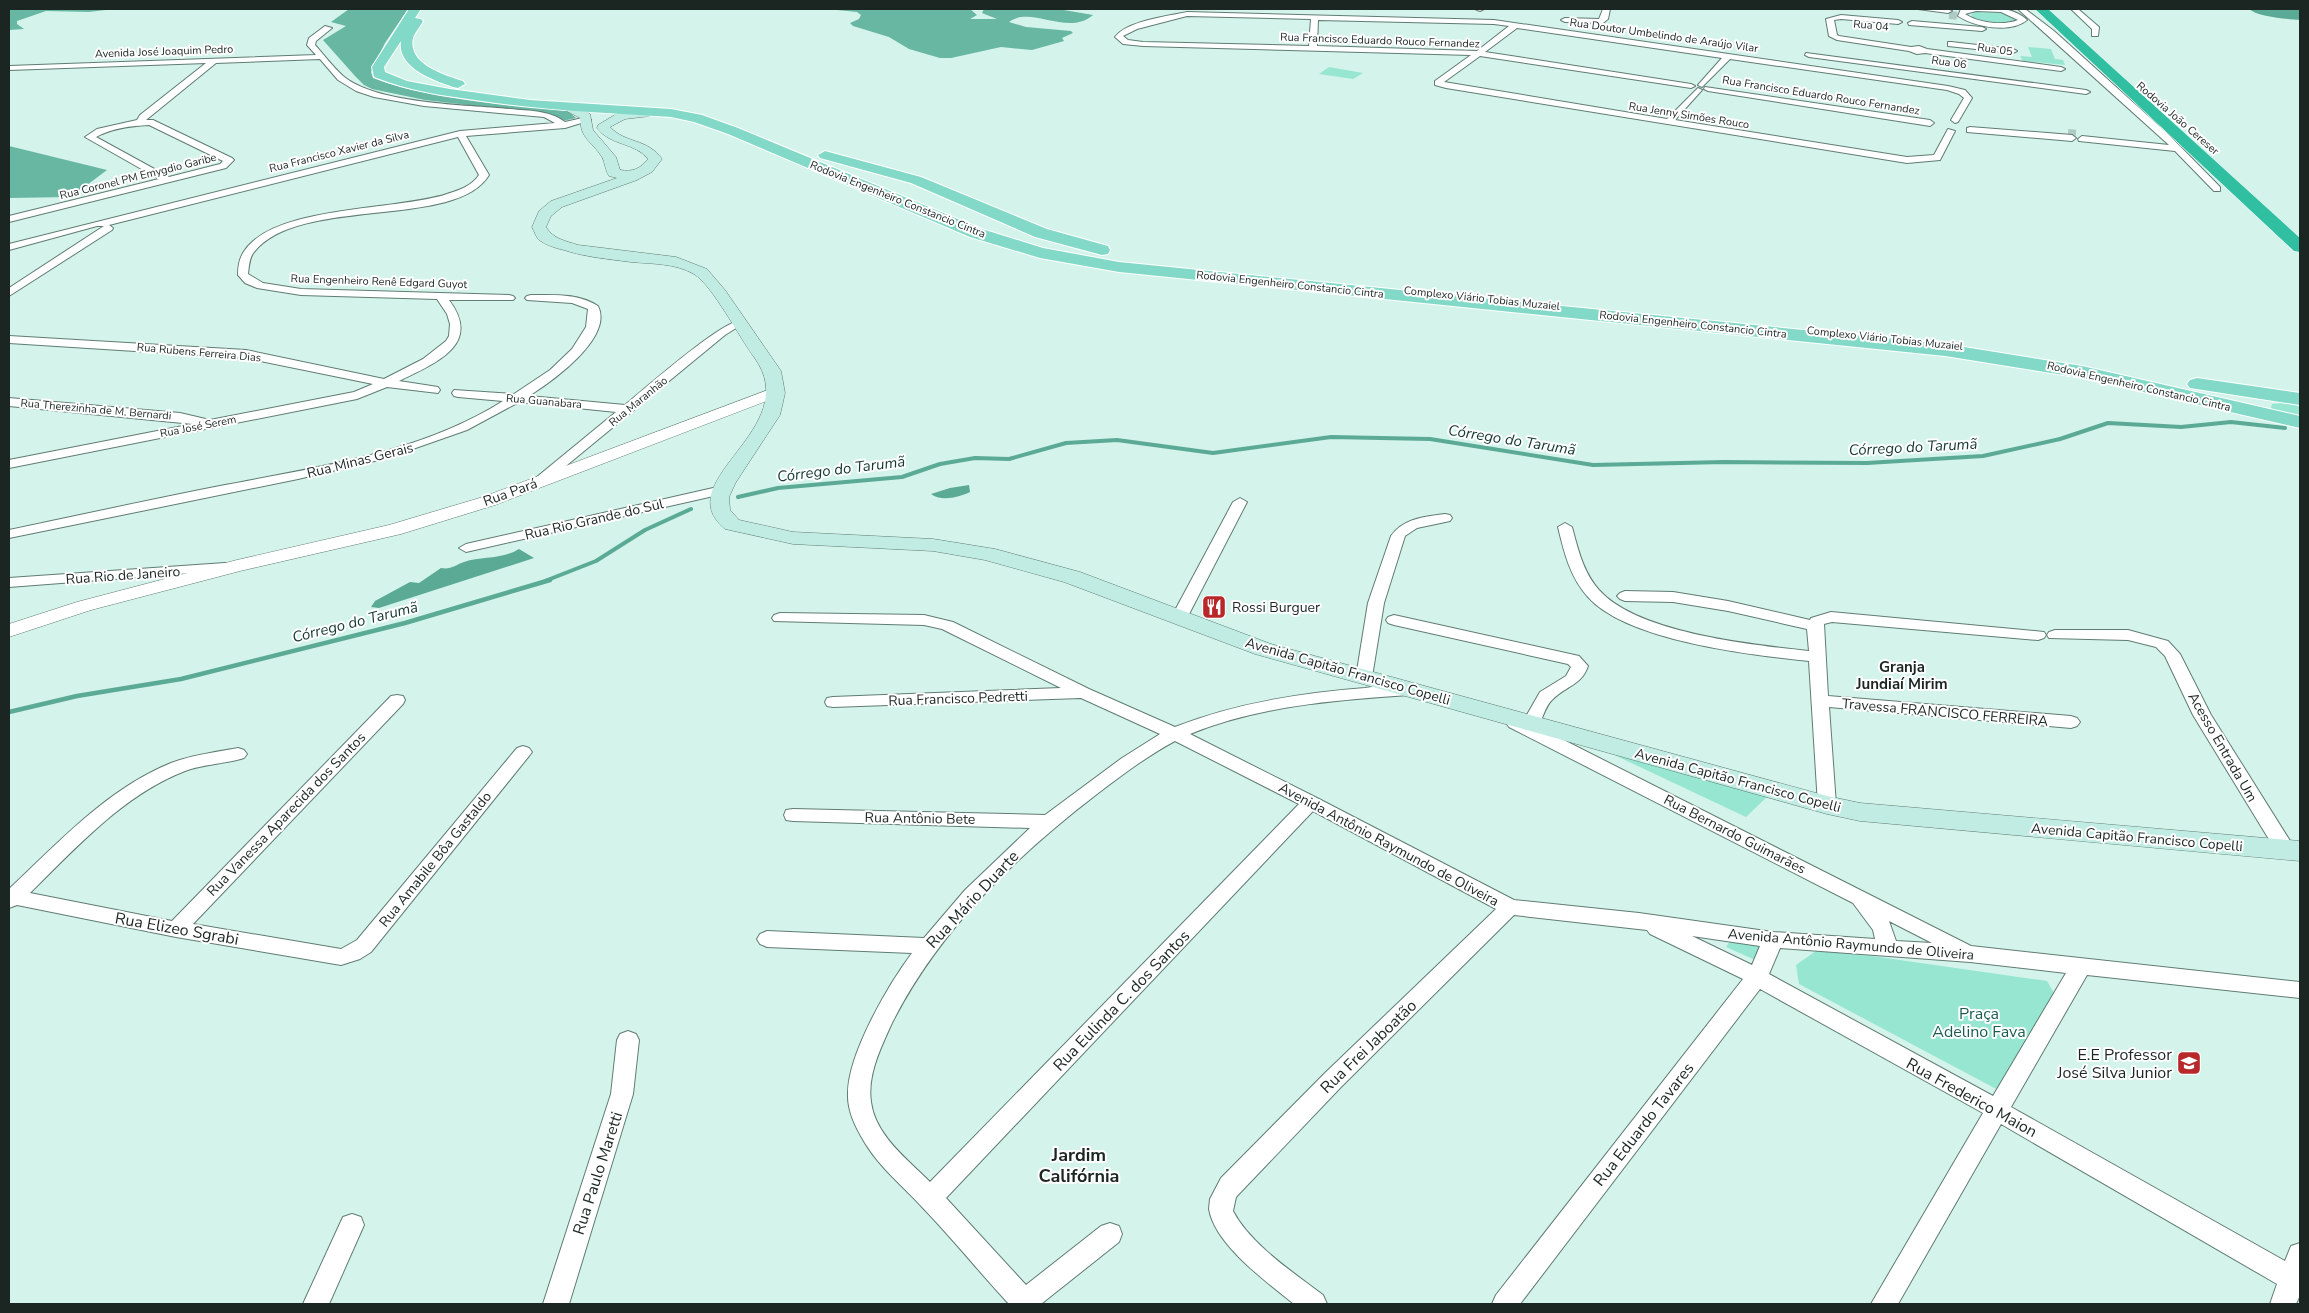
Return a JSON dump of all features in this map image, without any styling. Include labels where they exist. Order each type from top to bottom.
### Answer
[{"type":"highway","name":"Rodovia João Cereser","points":[[2041,9],[2272,221]]},
{"type":"highway","name":"Rodovia João Cereser","points":[[2055,9],[2238,170]]},
{"type":"highway","points":[[2067,9],[2099,37]]},
{"type":"highway","points":[[2217,189],[2273,233],[2300,260]]},
{"type":"highway","points":[[2272,221],[2300,246]]},
{"type":"highway","points":[[2272,221],[2300,260]]},
{"type":"main road","name":"Rodovia Engenheiro Constancio Cintra","points":[[415,9],[381,60],[378,67],[379,74],[404,84],[479,98],[545,105],[671,113],[707,121],[976,233],[1040,254],[1090,264],[1945,350],[2082,372],[2300,422]]},
{"type":"main road","name":"Rodovia Engenheiro Constancio Cintra","points":[[424,9],[407,37],[406,49],[414,62],[433,74],[467,87],[542,100],[646,109],[688,110],[718,116],[793,146],[916,180],[1041,233],[1110,252]]},
{"type":"main road","points":[[571,197],[640,172],[654,164],[653,154],[648,150],[612,135],[603,128],[604,125],[622,116],[646,109],[698,121],[800,156],[904,197],[920,198],[929,193],[928,190],[912,182],[792,149],[717,119],[646,109],[569,109],[504,103],[410,84],[390,77],[387,73],[395,68],[411,67],[441,81],[474,91],[522,99],[634,98],[681,104],[718,116]]},
{"type":"main road","points":[[569,109],[584,114],[587,125],[610,158],[612,171],[618,174],[640,172]]},
{"type":"main road","points":[[611,166],[594,182],[553,207],[541,219],[539,228],[541,235],[546,239],[576,249],[659,259],[692,268],[707,279],[738,322],[772,371],[776,392],[775,403],[771,415],[722,490]]},
{"type":"main road","name":"Complexo Viário Tobias Muzaiel","points":[[1110,252],[1224,272],[1938,343],[2300,399]]},
{"type":"main road","points":[[2253,412],[2246,406],[2244,400],[2247,395],[2256,392]]},
{"type":"main road","name":"Avenida Capitão Francisco Copelli","points":[[722,490],[719,497],[720,510],[726,520],[743,528],[793,538],[954,547],[1072,577],[1180,616],[1263,649],[1827,805],[1860,812],[1912,818],[2293,850]]},
{"type":"street","points":[[1565,20],[1600,21],[1604,19],[1606,9]]},
{"type":"street","points":[[1922,9],[1934,12]]},
{"type":"street","points":[[2041,26],[1983,22],[1960,14],[1971,9],[2023,11],[2051,33],[2165,136],[2217,189]]},
{"type":"street","points":[[1992,10],[2016,9]]},
{"type":"street","points":[[2074,9],[2093,25],[2099,37]]},
{"type":"street","points":[[1914,11],[1948,13]]},
{"type":"street","points":[[2005,11],[2018,15],[2023,20],[2006,24]]},
{"type":"street","points":[[1902,12],[1906,24],[2018,33]]},
{"type":"street","name":"Rua Doutor Umbelindo de Araújo Vilar","points":[[1126,42],[1118,37],[1134,27],[1180,15],[1196,14],[1474,21],[1516,25],[1948,88],[1962,92],[1968,98],[1955,120]]},
{"type":"street","points":[[1313,49],[1315,17]]},
{"type":"street","name":"Rua 05","points":[[1906,24],[1835,17],[1830,19],[1835,36],[1916,45],[2061,69]]},
{"type":"street","points":[[2006,24],[2051,33]]},
{"type":"street","points":[[1478,53],[1516,25]]},
{"type":"street","points":[[328,28],[311,44],[320,57],[326,60],[346,82],[378,95],[544,123],[549,116],[558,123],[573,124]]},
{"type":"street","name":"Rua Francisco Eduardo Rouco Fernandez","points":[[1126,42],[1478,53],[1940,125]]},
{"type":"street","points":[[1910,68],[1916,45],[1930,42]]},
{"type":"street","points":[[1939,43],[2013,51]]},
{"type":"street","name":"Rua Jenny Simões Rouco","points":[[1478,53],[1438,81],[1446,86],[1907,160],[1929,160],[1940,155],[1940,125]]},
{"type":"street","name":"Rua 06","points":[[1809,55],[2086,92]]},
{"type":"street","points":[[1668,123],[1728,56]]},
{"type":"street","name":"Avenida José Joaquim Pedro","points":[[9,68],[320,57]]},
{"type":"street","points":[[168,180],[89,138],[100,131],[141,122],[143,117],[214,61]]},
{"type":"street","points":[[1940,125],[1955,120],[1969,127]]},
{"type":"street","name":"Rua Coronel PM Emygdio Garibe","points":[[9,219],[218,168],[229,160],[152,123],[141,122]]},
{"type":"street","name":"Rua Francisco Xavier da Silva","points":[[462,136],[527,128],[544,123],[574,128],[587,125]]},
{"type":"street","name":"Rua Francisco Xavier da Silva","points":[[9,247],[98,228],[462,136],[544,123],[587,125]]},
{"type":"street","points":[[1940,125],[2149,142],[2178,149]]},
{"type":"street","name":"Rua Engenheiro Renê Edgard Guyot","points":[[462,136],[484,175],[477,184],[441,200],[415,206],[313,220],[293,225],[269,235],[259,242],[250,251],[244,263],[243,275],[249,281],[279,290],[509,298]]},
{"type":"street","points":[[2149,142],[2165,136]]},
{"type":"street","points":[[9,293],[83,244],[98,228]]},
{"type":"street","points":[[83,244],[98,228]]},
{"type":"street","name":"Rua Francisco Xavier da Silva","points":[[9,251],[61,236]]},
{"type":"street","name":"Rua José Serem","points":[[9,464],[357,395],[386,383],[437,355],[454,340],[457,328],[455,320],[450,308],[439,295]]},
{"type":"street","name":"Rua Minas Gerais","points":[[9,534],[398,453],[460,430],[519,398],[568,362],[582,344],[592,326],[594,308],[588,304],[570,299],[531,298]]},
{"type":"street","name":"Rua Maranhão","points":[[539,481],[738,322]]},
{"type":"street","name":"Rua Rubens Ferreira Dias","points":[[9,339],[246,354],[386,383]]},
{"type":"street","points":[[386,383],[434,390]]},
{"type":"street","name":"Rua Pará","points":[[9,631],[84,606],[237,566],[394,530],[489,501],[776,392]]},
{"type":"street","name":"Rua Guanabara","points":[[458,393],[629,409]]},
{"type":"street","name":"Rua Therezinha de M. Bernardi","points":[[9,402],[180,417],[212,423]]},
{"type":"street","name":"Rua Rio Grande do Sul","points":[[466,548],[722,490]]},
{"type":"street","points":[[1180,616],[1240,502]]},
{"type":"street","points":[[1364,677],[1376,603],[1398,536],[1401,531],[1415,524],[1445,518]]},
{"type":"street","points":[[1565,527],[1574,564],[1584,582],[1616,613],[1653,628],[1740,648],[1816,657]]},
{"type":"street","name":"Rua Rio de Janeiro","points":[[9,583],[237,566]]},
{"type":"street","points":[[1625,596],[1673,597],[1736,608],[1815,626]]},
{"type":"street","points":[[1827,805],[1816,657],[1815,626],[1818,621],[1830,617],[2038,635]]},
{"type":"street","name":"Avenida Antônio Raymundo de Oliveira","points":[[780,618],[924,620],[947,625],[1083,693],[1174,734],[1311,802],[1510,908],[1639,921],[1773,940],[1970,954],[2300,990]]},
{"type":"street","points":[[1394,620],[1574,660],[1580,666],[1579,673],[1574,680],[1549,692],[1539,705],[1531,724]]},
{"type":"street","name":"Acesso Entrada Um","points":[[2055,635],[2128,635],[2162,644],[2172,654],[2202,715],[2293,850]]},
{"type":"street","name":"Rua Mário Duarte","points":[[1024,1304],[931,1198],[887,1154],[869,1130],[861,1111],[860,1076],[883,1018],[906,976],[927,946],[974,893],[1047,822],[1118,769],[1174,734],[1202,723],[1246,710],[1303,698],[1409,690]]},
{"type":"street","name":"Rua Francisco Pedretti","points":[[833,702],[1083,693]]},
{"type":"street","name":"Rua Vanessa Aparecida dos Santos","points":[[176,929],[397,700]]},
{"type":"street","name":"Travessa FRANCISCO FERREIRA","points":[[1819,701],[2071,722]]},
{"type":"street","name":"Rua Bernardo Guimarães","points":[[1500,715],[1970,954]]},
{"type":"street","name":"Rua Amabile Bôa Gastaldo","points":[[341,957],[353,953],[364,946],[523,752]]},
{"type":"street","points":[[11,899],[99,818],[135,789],[179,766],[238,754]]},
{"type":"street","name":"Rua Eulinda C. dos Santos","points":[[931,1198],[1311,802]]},
{"type":"street","name":"Rua Antônio Bete","points":[[793,815],[941,817],[1047,822]]},
{"type":"street","points":[[1855,895],[1870,910],[1882,927],[1888,949]]},
{"type":"street","name":"Rua Elizeo Sgrabi","points":[[11,899],[341,957]]},
{"type":"street","name":"Rua Frei Jaboatão","points":[[1228,1186],[1333,1080],[1510,908]]},
{"type":"street","name":"Rua Frederico Maion","points":[[1639,921],[1734,964],[1997,1110],[2296,1280]]},
{"type":"street","points":[[767,939],[927,946]]},
{"type":"street","name":"Rua Eduardo Tavares","points":[[1505,1304],[1757,977],[1773,940]]},
{"type":"street","points":[[1884,1304],[2081,966]]},
{"type":"street","name":"Rua Paulo Maretti","points":[[556,1304],[622,1094],[628,1040]]},
{"type":"street","points":[[1228,1186],[1221,1204],[1221,1211],[1227,1224],[1267,1266],[1314,1304]]},
{"type":"street","points":[[316,1304],[352,1225]]},
{"type":"street","points":[[1024,1304],[1110,1234]]},
{"type":"street","points":[[2283,1304],[2296,1280],[2300,1254]]},
{"type":"green space","points":[[1974,12],[2000,13],[2016,19],[2000,23],[1989,22],[1973,17],[1971,15]]},
{"type":"green space","points":[[2028,47],[2051,49],[2055,59],[2063,60],[2065,65],[2023,61],[2020,56],[2032,57]]},
{"type":"green space","points":[[1329,67],[1363,73],[1353,79],[1319,74]]},
{"type":"green space","points":[[2281,403],[2300,406],[2300,418],[2275,412],[2271,408],[2272,404]]},
{"type":"green space","points":[[1606,751],[1770,794],[1746,817]]},
{"type":"green space","points":[[1730,941],[1761,942],[1755,960],[1726,947]]},
{"type":"green space","name":"Praça Adelino Fava","points":[[1816,951],[1872,956],[2047,981],[2054,993],[2000,1091],[1799,984],[1796,965]]},
{"type":"shaded area","points":[[9,9],[114,9],[89,12],[46,11],[17,21],[17,24],[24,29],[9,30]]},
{"type":"shaded area","points":[[349,9],[408,9],[385,43],[371,72],[373,78],[397,86],[445,97],[568,111],[576,118],[562,121],[545,114],[425,100],[372,89],[364,85],[355,76],[323,40],[346,26],[331,22]]},
{"type":"shaded area","points":[[827,9],[970,9],[977,15],[970,19],[997,19],[982,13],[984,9],[1058,9],[1093,15],[1083,21],[1072,23],[1039,18],[1018,18],[1009,22],[1026,27],[1071,31],[1073,33],[1062,38],[1064,41],[1032,50],[1001,47],[951,58],[940,58],[909,49],[889,37],[853,26],[850,23],[859,19],[861,15],[857,12]]},
{"type":"shaded area","points":[[2249,9],[2300,9],[2300,20],[2266,16]]},
{"type":"shaded area","points":[[9,146],[107,170],[71,197],[9,198]]},
{"type":"shaded area","points":[[969,485],[970,492],[961,496],[940,498],[931,494],[950,488]]},
{"type":"shaded area","points":[[519,549],[534,558],[379,608],[371,607],[375,601],[410,582],[419,583],[441,568],[450,568],[471,560],[505,555]]},
{"type":"waterway","name":"Córrego do Tarumã","points":[[738,497],[778,488],[902,477],[940,464],[975,458],[1009,459],[1066,443],[1117,440],[1213,453],[1331,437],[1430,439],[1593,465],[1724,462],[1867,463],[1983,456],[2060,439],[2108,423],[2181,427],[2231,422],[2285,428]]},
{"type":"waterway","name":"Córrego do Tarumã","points":[[545,581],[596,561],[645,530],[691,509]]},
{"type":"waterway","name":"Córrego do Tarumã","points":[[9,712],[77,696],[181,679],[405,623],[550,580]]},
{"type":"tunnel","points":[[1949,15],[1959,16]]},
{"type":"tunnel","points":[[2068,133],[2079,134]]},
{"type":"place","name":"Rossi Burguer","points":[[1214,607]]},
{"type":"place","name":"E.E Professor José Silva Junior","points":[[2189,1063]]},
{"type":"district","name":"Granja Jundiaí Mirim","points":[[1902,676]]},
{"type":"district","name":"Jardim Califórnia","points":[[1079,1165]]}]
